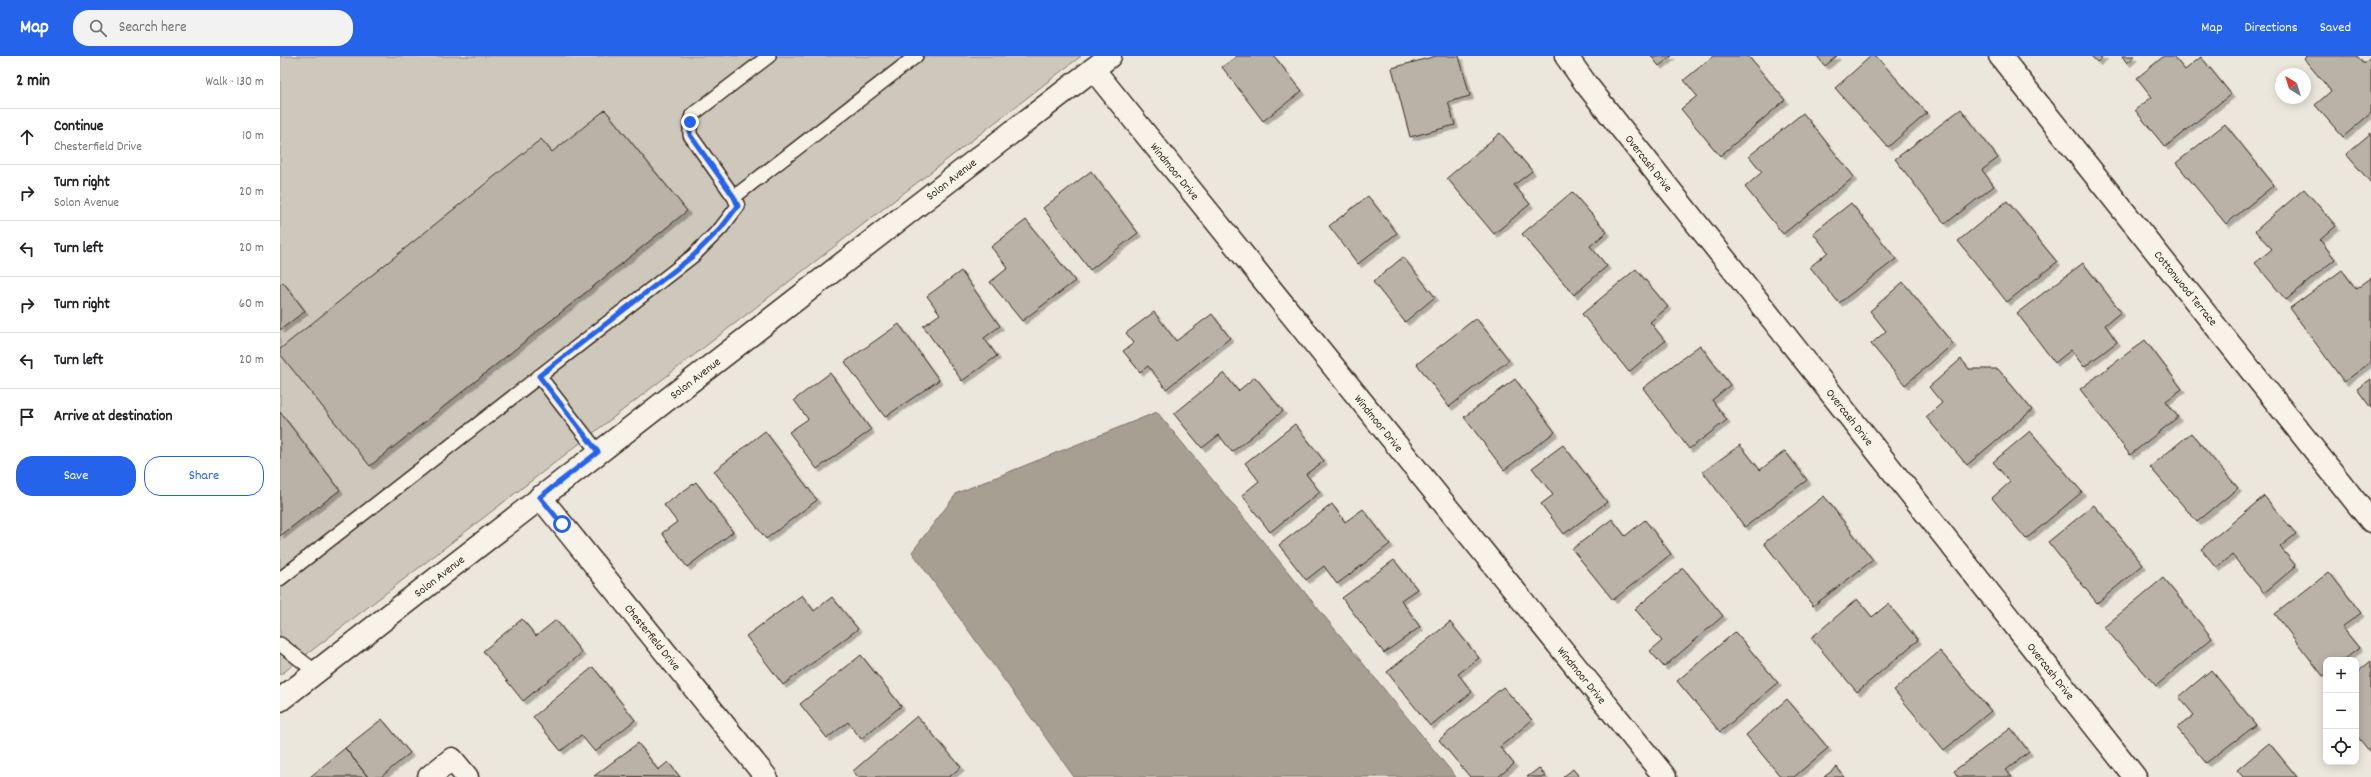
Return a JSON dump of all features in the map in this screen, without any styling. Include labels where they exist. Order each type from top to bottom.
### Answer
[{"type":"street","name":"Solon Avenue","points":[[280,700],[1110,56]]},
{"type":"street","name":"Overcash Drive","points":[[1566,56],[1586,84],[2135,777]]},
{"type":"street","name":"Cottonwood Terrace","points":[[2000,56],[2371,521]]},
{"type":"street","name":"Windmoor Drive","points":[[1093,69],[1665,777]]},
{"type":"street","name":"Chesterfield Drive","points":[[540,497],[766,777]]},
{"type":"street","points":[[429,777],[452,759],[467,777]]},
{"type":"lane","points":[[280,579],[693,256],[733,214],[738,206],[734,197],[690,135],[690,122],[692,115],[769,56]]},
{"type":"lane","points":[[734,197],[916,56]]},
{"type":"lane","points":[[539,376],[598,452]]},
{"type":"lane","points":[[280,644],[316,672]]},
{"type":"shaded area","points":[[280,56],[1081,56],[280,675]]},
{"type":"shaded area","points":[[1157,412],[1456,777],[1074,777],[912,552],[957,493]]},
{"type":"building","points":[[1237,56],[1274,56],[1302,91],[1263,121],[1222,67]]},
{"type":"building","points":[[1436,56],[1459,56],[1470,96],[1448,102],[1455,125],[1410,137],[1392,68]]},
{"type":"building","points":[[1651,56],[1672,56],[1659,66]]},
{"type":"building","points":[[1713,56],[1748,56],[1785,100],[1720,156],[1681,109],[1697,96],[1684,80]]},
{"type":"building","points":[[1817,56],[1837,56],[1825,66]]},
{"type":"building","points":[[1871,56],[1876,56],[1927,113],[1888,147],[1835,88]]},
{"type":"building","points":[[2091,56],[2104,56],[2097,62]]},
{"type":"building","points":[[2122,56],[2135,56],[2127,63]]},
{"type":"building","points":[[2164,56],[2173,56],[2185,70],[2201,57],[2231,94],[2165,147],[2135,110],[2152,97],[2137,78]]},
{"type":"building","points":[[2307,56],[2357,56],[2364,64],[2371,57],[2371,113],[2343,137],[2315,105],[2331,91],[2304,59]]},
{"type":"building","points":[[1961,109],[1998,158],[1982,170],[1994,186],[1945,224],[1895,159]]},
{"type":"building","points":[[605,110],[687,211],[370,466],[280,354],[280,349],[541,139],[552,152]]},
{"type":"building","points":[[1803,113],[1854,177],[1783,234],[1745,187],[1762,172],[1749,156]]},
{"type":"building","points":[[2225,124],[2274,185],[2226,224],[2176,163]]},
{"type":"building","points":[[1500,133],[1532,171],[1514,185],[1530,204],[1494,234],[1447,178]]},
{"type":"building","points":[[2371,133],[2371,183],[2346,154]]},
{"type":"building","points":[[1091,171],[1138,233],[1090,270],[1043,208]]},
{"type":"building","points":[[2304,189],[2336,226],[2320,240],[2335,259],[2286,300],[2255,263],[2272,249],[2255,231]]},
{"type":"building","points":[[1572,192],[1607,232],[1590,246],[1607,266],[1574,295],[1522,234]]},
{"type":"building","points":[[1368,196],[1397,233],[1358,264],[1329,226]]},
{"type":"building","points":[[2007,201],[2057,262],[2007,302],[1958,241]]},
{"type":"building","points":[[1851,203],[1896,259],[1839,303],[1810,267],[1828,252],[1813,233]]},
{"type":"building","points":[[1026,220],[1075,281],[1022,321],[990,282],[1008,268],[991,247]]},
{"type":"building","points":[[1403,257],[1435,297],[1405,322],[1373,282]]},
{"type":"building","points":[[2083,263],[2121,312],[2105,325],[2117,342],[2084,367],[2071,350],[2055,363],[2017,313]]},
{"type":"building","points":[[1636,269],[1668,307],[1650,322],[1665,341],[1629,372],[1582,314]]},
{"type":"building","points":[[2342,270],[2356,289],[2371,278],[2371,362],[2344,382],[2290,308]]},
{"type":"building","points":[[961,271],[1000,326],[984,338],[997,356],[962,381],[923,326],[940,314],[927,296]]},
{"type":"building","points":[[283,282],[305,311],[280,330],[280,285]]},
{"type":"building","points":[[1903,282],[1953,344],[1905,385],[1871,344],[1886,331],[1870,311]]},
{"type":"building","points":[[1154,312],[1176,341],[1212,314],[1230,338],[1166,389],[1148,366],[1140,372],[1123,351],[1134,343],[1126,333]]},
{"type":"building","points":[[1476,318],[1509,360],[1449,407],[1417,364]]},
{"type":"building","points":[[899,324],[939,380],[885,417],[845,362]]},
{"type":"building","points":[[2145,340],[2182,389],[2166,401],[2178,417],[2130,455],[2080,389]]},
{"type":"building","points":[[1700,345],[1730,385],[1712,400],[1727,420],[1689,449],[1643,388]]},
{"type":"building","points":[[1961,359],[1969,369],[1998,369],[2032,410],[1967,465],[1926,417],[1942,403],[1929,387]]},
{"type":"building","points":[[830,373],[871,430],[817,469],[789,432],[808,419],[794,400]]},
{"type":"building","points":[[1224,373],[1238,391],[1255,377],[1283,411],[1232,452],[1219,435],[1202,448],[1174,414]]},
{"type":"building","points":[[1515,379],[1555,432],[1504,470],[1464,417]]},
{"type":"building","points":[[2371,379],[2371,408],[2357,389]]},
{"type":"building","points":[[280,412],[340,490],[280,536]]},
{"type":"building","points":[[1295,424],[1324,461],[1306,474],[1320,492],[1270,532],[1242,495],[1259,481],[1245,463]]},
{"type":"building","points":[[765,431],[817,500],[766,539],[714,471]]},
{"type":"building","points":[[2030,431],[2082,492],[2026,539],[1992,498],[2010,482],[1993,462]]},
{"type":"building","points":[[2191,433],[2238,488],[2197,522],[2150,467]]},
{"type":"building","points":[[1563,445],[1607,502],[1564,534],[1541,504],[1553,495],[1532,468]]},
{"type":"building","points":[[1740,445],[1760,470],[1785,451],[1807,480],[1745,527],[1703,472]]},
{"type":"building","points":[[696,482],[733,532],[687,567],[662,533],[677,522],[664,505]]},
{"type":"building","points":[[1824,496],[1873,560],[1813,606],[1764,543]]},
{"type":"building","points":[[2264,496],[2296,534],[2280,547],[2296,566],[2264,593],[2232,555],[2217,568],[2201,549]]},
{"type":"building","points":[[1332,504],[1345,522],[1363,509],[1390,544],[1337,584],[1324,566],[1306,580],[1279,545]]},
{"type":"building","points":[[2094,505],[2143,565],[2097,603],[2048,542]]},
{"type":"building","points":[[1612,519],[1625,536],[1645,520],[1671,554],[1613,600],[1572,549]]},
{"type":"building","points":[[1394,560],[1417,589],[1401,600],[1420,627],[1384,653],[1342,598]]},
{"type":"building","points":[[1683,568],[1723,616],[1664,667],[1650,651],[1662,641],[1635,609]]},
{"type":"building","points":[[2329,572],[2361,613],[2342,627],[2359,648],[2348,657],[2323,657],[2323,676],[2275,614]]},
{"type":"building","points":[[2163,578],[2212,638],[2156,686],[2104,627]]},
{"type":"building","points":[[802,595],[814,611],[832,597],[858,629],[783,685],[746,636]]},
{"type":"building","points":[[1857,599],[1872,617],[1888,604],[1918,640],[1857,692],[1811,638]]},
{"type":"building","points":[[522,619],[536,636],[556,620],[582,653],[523,701],[483,651]]},
{"type":"building","points":[[1450,622],[1479,658],[1458,674],[1472,692],[1430,726],[1387,672]]},
{"type":"building","points":[[1735,632],[1778,683],[1720,732],[1677,681]]},
{"type":"building","points":[[1940,651],[1991,711],[1944,750],[1894,690]]},
{"type":"building","points":[[861,655],[901,706],[861,739],[848,722],[827,738],[800,704]]},
{"type":"building","points":[[2371,661],[2371,753],[2359,739],[2359,671]]},
{"type":"building","points":[[593,667],[635,720],[595,752],[581,735],[561,751],[533,717]]},
{"type":"building","points":[[2211,670],[2256,725],[2206,763],[2177,728],[2194,715],[2179,697]]},
{"type":"building","points":[[1503,687],[1532,720],[1500,747],[1514,764],[1498,777],[1470,777],[1439,740]]},
{"type":"building","points":[[1787,699],[1828,748],[1794,777],[1781,777],[1746,735]]},
{"type":"building","points":[[917,716],[961,767],[949,777],[858,777],[853,771]]},
{"type":"building","points":[[382,719],[410,753],[381,777],[368,777],[345,748]]},
{"type":"building","points":[[2011,728],[2029,752],[2006,770],[2012,777],[1958,777],[1954,771]]},
{"type":"building","points":[[638,743],[658,770],[668,762],[680,777],[594,776]]},
{"type":"building","points":[[2269,743],[2297,777],[2243,777],[2237,770]]},
{"type":"building","points":[[345,748],[368,777],[310,777]]},
{"type":"building","points":[[1837,767],[1844,777],[1824,777]]},
{"type":"building","points":[[1539,768],[1546,777],[1527,777]]},
{"type":"building","points":[[1573,769],[1579,777],[1563,777]]},
{"type":"route","points":[[562,524],[540,497],[598,452],[539,376],[693,256],[721,228],[738,206],[734,197],[690,135],[690,122]]}]
